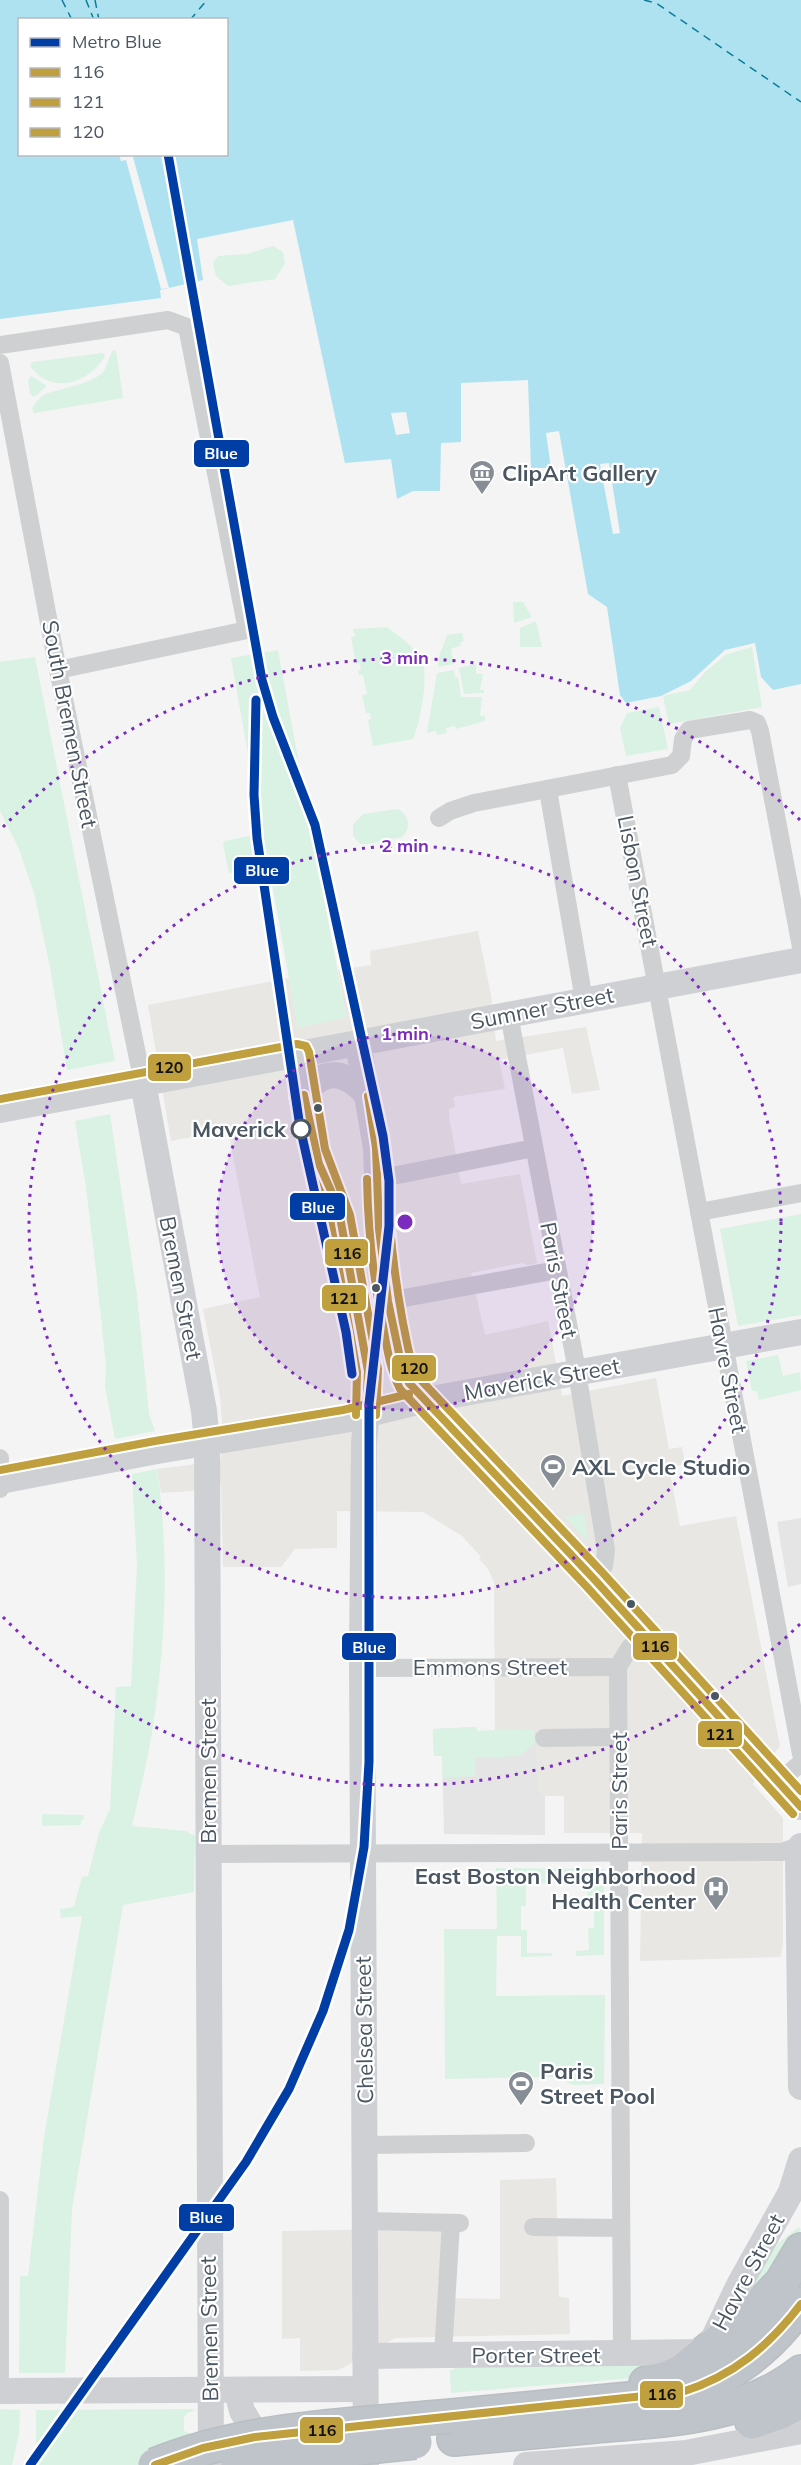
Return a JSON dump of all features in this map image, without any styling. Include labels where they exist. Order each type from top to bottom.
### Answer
[{"type":"highway","points":[[584,2403],[677,2374],[707,2352],[768,2299],[783,2282],[801,2250]]},
{"type":"highway","points":[[238,2465],[584,2403],[675,2394],[709,2384],[756,2353],[782,2328],[801,2304]]},
{"type":"highway","points":[[559,2429],[666,2420],[707,2414],[754,2399],[780,2387],[801,2372]]},
{"type":"highway","points":[[155,2465],[203,2448],[255,2437],[453,2427],[559,2429],[610,2435],[735,2425],[769,2417],[801,2424]]},
{"type":"main road","name":"Sumner Street","points":[[0,1110],[801,960]]},
{"type":"main road","points":[[358,1043],[376,1148],[379,1229],[388,1301],[404,1375],[594,1579],[801,1807]]},
{"type":"main road","name":"Chelsea Street","points":[[298,1054],[319,1164],[337,1204],[340,1217],[368,1371],[362,1668],[366,2465]]},
{"type":"main road","points":[[304,1095],[316,1081],[324,1076],[336,1075],[348,1078],[368,1096]]},
{"type":"main road","name":"Bremen Street","points":[[143,1083],[204,1411],[207,1443],[211,2465]]},
{"type":"main road","name":"Maverick Street","points":[[0,1477],[366,1415],[426,1400],[801,1332]]},
{"type":"main road","points":[[801,1845],[798,1855],[801,2087]]},
{"type":"main road","name":"Havre Street","points":[[707,2352],[744,2276],[794,2186],[801,2160]]},
{"type":"main road","name":"Porter Street","points":[[365,2356],[707,2352]]},
{"type":"main road","points":[[0,2391],[365,2389]]},
{"type":"main road","points":[[237,2391],[244,2416],[274,2465]]},
{"type":"main road","points":[[526,2465],[625,2462],[708,2450],[801,2424]]},
{"type":"street","points":[[0,345],[168,320],[187,327],[247,630],[58,670]]},
{"type":"street","name":"South Bremen Street","points":[[0,363],[58,670],[143,1083]]},
{"type":"street","points":[[439,818],[464,806],[672,765],[681,756],[682,739],[689,730],[742,719],[750,720],[757,723],[801,947]]},
{"type":"street","name":"Lisbon Street","points":[[617,775],[658,987]]},
{"type":"street","points":[[548,789],[584,1000]]},
{"type":"street","name":"Havre Street","points":[[658,987],[801,1754]]},
{"type":"street","name":"Paris Street","points":[[509,1015],[577,1372],[606,1550],[604,1566],[594,1579]]},
{"type":"street","points":[[377,1179],[534,1148]]},
{"type":"street","points":[[699,1212],[801,1193]]},
{"type":"street","points":[[388,1301],[557,1270]]},
{"type":"street","points":[[618,1667],[630,1647],[644,1634]]},
{"type":"street","name":"Paris Street","points":[[618,1667],[622,2354]]},
{"type":"street","name":"Emmons Street","points":[[362,1668],[618,1667]]},
{"type":"street","points":[[544,1738],[618,1737]]},
{"type":"street","points":[[778,1782],[801,1762]]},
{"type":"street","points":[[208,1854],[782,1852],[801,1845]]},
{"type":"street","points":[[365,2145],[526,2143]]},
{"type":"street","points":[[0,2199],[0,2391]]},
{"type":"street","points":[[365,2221],[455,2223],[443,2355]]},
{"type":"street","points":[[533,2227],[621,2228]]},
{"type":"shaded area","points":[[478,931],[491,995],[496,1041],[586,1027],[600,1090],[572,1094],[563,1048],[499,1060],[505,1089],[453,1097],[455,1107],[449,1109],[449,1116],[461,1184],[520,1174],[537,1263],[528,1265],[522,1263],[471,1273],[485,1335],[548,1321],[562,1396],[656,1378],[669,1449],[682,1447],[685,1464],[669,1468],[680,1526],[736,1516],[780,1746],[753,1784],[783,1818],[781,1957],[640,1961],[642,1833],[564,1833],[564,1796],[545,1796],[538,1790],[537,1729],[495,1731],[494,1582],[488,1569],[479,1559],[481,1557],[462,1536],[423,1512],[337,1511],[337,1548],[295,1549],[281,1567],[223,1567],[221,1485],[193,1491],[161,1493],[157,1469],[221,1458],[220,1396],[203,1309],[260,1297],[228,1130],[171,1141],[148,1005],[289,978],[298,1028],[346,1017],[338,970],[371,965],[370,951]]},
{"type":"shaded area","points":[[801,1518],[801,1584],[788,1587],[777,1522]]},
{"type":"shaded area","points":[[477,1727],[477,1731],[537,1729],[538,1790],[545,1796],[545,1835],[444,1834],[442,1756],[434,1756],[433,1729]]},
{"type":"shaded area","points":[[556,2178],[559,2297],[569,2298],[570,2334],[395,2338],[339,2370],[300,2371],[300,2338],[282,2339],[282,2231],[447,2228],[445,2298],[500,2299],[500,2180]]},
{"type":"green space","points":[[273,246],[283,252],[285,263],[275,279],[228,286],[216,276],[213,263],[218,256],[247,254]]},
{"type":"green space","points":[[116,350],[123,398],[34,413],[32,408],[44,395],[87,382],[101,374],[112,351]]},
{"type":"green space","points":[[103,353],[105,356],[90,373],[70,382],[49,381],[30,366],[32,362]]},
{"type":"green space","points":[[31,376],[47,386],[34,397],[30,394],[28,380]]},
{"type":"green space","points":[[513,602],[523,602],[532,617],[514,623]]},
{"type":"green space","points":[[536,621],[542,647],[520,647],[520,628]]},
{"type":"green space","points":[[387,627],[408,644],[421,659],[424,671],[424,691],[421,713],[413,739],[373,746],[368,720],[371,719],[370,713],[366,713],[362,695],[367,694],[363,675],[359,675],[360,663],[356,664],[351,637],[355,636],[353,629]]},
{"type":"green space","points":[[462,633],[464,641],[460,642],[461,645],[451,649],[454,664],[438,667],[439,656],[447,635]]},
{"type":"green space","points":[[752,647],[762,707],[669,724],[663,696],[690,690],[706,671],[727,654]]},
{"type":"green space","points":[[278,650],[346,1017],[298,1028],[269,867],[229,873],[223,844],[225,841],[262,833],[231,658]]},
{"type":"green space","points":[[35,657],[115,1061],[67,1070],[50,967],[34,893],[19,849],[0,811],[0,662]]},
{"type":"green space","points":[[476,664],[476,674],[483,674],[480,690],[484,690],[484,693],[464,694],[459,668]]},
{"type":"green space","points":[[454,670],[455,678],[458,677],[461,697],[482,697],[480,716],[485,716],[485,721],[456,729],[455,726],[446,728],[447,733],[437,735],[436,731],[427,733],[437,673]]},
{"type":"green space","points":[[659,707],[668,749],[626,756],[620,728],[627,713]]},
{"type":"green space","points":[[398,809],[405,815],[408,822],[402,837],[360,844],[353,836],[353,824],[363,814]]},
{"type":"green space","points":[[110,1114],[137,1295],[149,1414],[155,1431],[115,1439],[105,1387],[106,1366],[96,1270],[75,1121]]},
{"type":"green space","points":[[801,1214],[801,1315],[738,1326],[720,1229]]},
{"type":"green space","points":[[778,1355],[783,1376],[800,1372],[801,1390],[759,1400],[757,1391],[752,1391],[746,1361]]},
{"type":"green space","points":[[157,1469],[164,1563],[161,1657],[152,1732],[132,1826],[186,1831],[195,1836],[194,1892],[123,1905],[72,2209],[65,2373],[19,2373],[20,2276],[28,2276],[44,2137],[82,1916],[61,1918],[60,1909],[74,1907],[82,1877],[88,1876],[99,1833],[110,1809],[116,1687],[131,1686],[137,1565],[132,1474]]},
{"type":"green space","points":[[584,1513],[588,1541],[565,1517]]},
{"type":"green space","points":[[477,1727],[477,1731],[534,1729],[535,1743],[520,1756],[475,1758],[475,1776],[443,1778],[442,1756],[434,1756],[433,1729]]},
{"type":"green space","points":[[42,1814],[84,1815],[84,1819],[81,1820],[81,1825],[42,1826]]},
{"type":"green space","points":[[496,1868],[604,1869],[604,1955],[576,1956],[576,1951],[589,1950],[588,1928],[594,1928],[594,1907],[588,1907],[587,1883],[571,1884],[571,1878],[548,1878],[548,1883],[526,1884],[526,1906],[521,1906],[521,1930],[527,1930],[527,1953],[552,1953],[552,1956],[521,1957],[521,1936],[497,1936],[496,1996],[605,1995],[604,2084],[573,2085],[555,2077],[445,2079],[444,1929],[497,1929]]},
{"type":"green space","points":[[799,2227],[801,2230],[791,2251],[736,2317],[769,2250]]},
{"type":"green space","points":[[647,2364],[650,2375],[645,2377],[451,2393],[450,2371],[457,2365]]},
{"type":"green space","points":[[0,2409],[20,2410],[19,2434],[12,2465],[0,2465]]},
{"type":"green space","points":[[192,2409],[194,2411],[187,2413],[184,2417],[184,2431],[191,2434],[191,2465],[36,2465],[36,2410]]},
{"type":"water","points":[[0,0],[801,0],[801,684],[773,690],[761,677],[755,643],[725,650],[691,681],[661,696],[626,703],[620,695],[607,607],[588,594],[559,431],[546,433],[551,468],[531,468],[528,380],[461,383],[461,442],[441,443],[440,491],[413,491],[397,499],[391,459],[345,463],[293,220],[197,239],[203,280],[160,290],[161,298],[0,319]]},
{"type":"pier","points":[[119,156],[137,156],[133,157],[169,288],[161,289],[126,160],[121,161]]},
{"type":"pier","points":[[406,412],[410,433],[396,435],[391,413]]},
{"type":"pier","points":[[609,463],[620,533],[613,534],[600,464]]},
{"type":"ferry route","points":[[62,0],[71,18]]},
{"type":"ferry route","points":[[86,0],[93,18]]},
{"type":"ferry route","points":[[95,0],[99,18]]},
{"type":"ferry route","points":[[192,18],[207,0]]},
{"type":"ferry route","points":[[644,0],[656,3],[801,102]]},
{"type":"metro line","name":"Blue","points":[[30,2465],[246,2162],[289,2089],[323,2011],[349,1930],[364,1847],[369,1762],[369,1404],[389,1226],[389,1181],[383,1136],[315,825],[273,717],[262,680],[168,156]]},
{"type":"metro line","name":"Blue","points":[[256,700],[254,795],[257,838],[300,1127],[346,1332],[352,1374]]},
{"type":"transit line","name":"120","points":[[0,1099],[297,1044],[306,1046],[309,1052],[325,1149],[350,1215],[378,1369],[376,1415]]},
{"type":"transit line","name":"116","points":[[304,1095],[319,1164],[337,1204],[340,1217],[368,1371],[366,1415]]},
{"type":"transit line","name":"116","points":[[368,1096],[376,1148],[379,1229],[388,1301],[401,1363],[409,1383],[594,1579],[801,1807]]},
{"type":"transit line","name":"121","points":[[294,1097],[309,1167],[330,1219],[357,1372],[356,1415]]},
{"type":"transit line","name":"121","points":[[367,1179],[376,1290],[389,1358],[400,1389],[586,1586],[793,1814]]},
{"type":"transit line","name":"120","points":[[387,1179],[397,1287],[412,1364],[418,1377],[602,1572],[801,1791]]},
{"type":"transit line","name":"120","points":[[0,1470],[155,1441],[343,1410],[409,1394]]},
{"type":"transit line","name":"116","points":[[155,2465],[203,2448],[255,2437],[682,2392],[718,2377],[749,2358],[776,2333],[801,2304]]},
{"type":"place","name":"ClipArt Gallery","points":[[482,496]]},
{"type":"place","name":"Maverick","points":[[301,1129]]},
{"type":"place","name":"AXL Cycle Studio","points":[[553,1490]]},
{"type":"place","name":"East Boston Neighborhood Health Center","points":[[716,1912]]},
{"type":"place","name":"Paris Street Pool","points":[[521,2107]]}]
